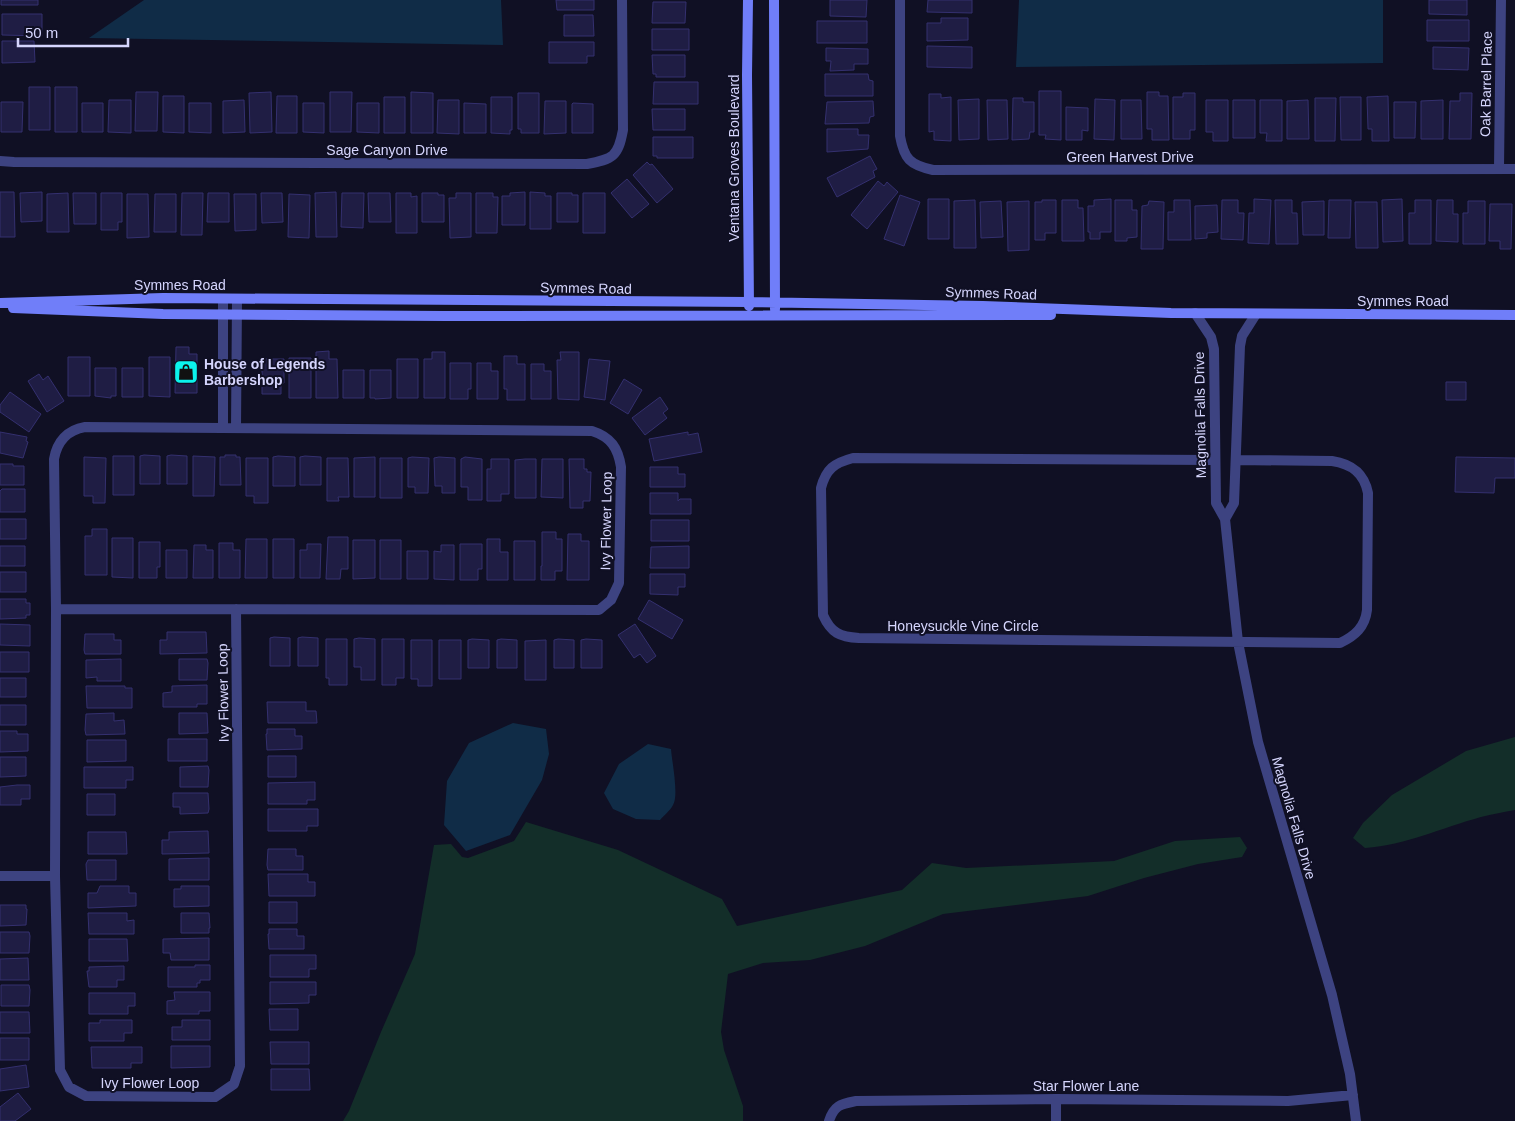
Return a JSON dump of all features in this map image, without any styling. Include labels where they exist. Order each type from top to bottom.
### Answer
[{"type":"street","name":"Sage Canyon Drive","points":[[0,161],[577,164],[602,162],[612,157],[620,148],[623,130],[622,0]]},
{"type":"street","name":"Ventana Groves Boulevard","points":[[748,0],[749,316]]},
{"type":"street","points":[[774,0],[775,316]]},
{"type":"street","name":"Green Harvest Drive","points":[[900,0],[900,136],[902,150],[909,161],[920,167],[933,170],[1515,168]]},
{"type":"street","name":"Oak Barrel Place","points":[[1499,168],[1501,0]]},
{"type":"street","name":"Symmes Road","points":[[0,303],[163,298],[749,302],[983,306],[1171,313]]},
{"type":"street","points":[[222,427],[223,299]]},
{"type":"street","points":[[236,428],[237,299]]},
{"type":"street","name":"Symmes Road","points":[[0,308],[163,314],[444,316],[978,316],[1171,313],[1515,315]]},
{"type":"street","name":"Magnolia Falls Drive","points":[[1195,313],[1211,337],[1214,349],[1216,503],[1225,519],[1238,642],[1258,742],[1332,995],[1345,1050],[1356,1121]]},
{"type":"street","name":"Magnolia Falls Drive","points":[[1225,519],[1234,503],[1240,346],[1242,336],[1256,314]]},
{"type":"street","name":"Ivy Flower Loop","points":[[56,609],[236,609],[599,610],[611,600],[619,583],[620,456],[610,440],[602,434],[592,431],[85,427],[72,430],[65,436],[57,449],[54,459],[56,609],[55,876],[60,1070],[69,1088],[86,1096],[215,1097],[234,1084],[240,1066],[236,609]]},
{"type":"street","name":"Honeysuckle Vine Circle","points":[[1215,460],[853,458],[839,462],[829,470],[821,488],[822,605],[827,624],[835,632],[846,637],[1238,642],[1340,642],[1352,637],[1366,620],[1367,610],[1368,493],[1361,474],[1353,467],[1342,463],[1236,460]]},
{"type":"street","points":[[0,876],[55,876]]},
{"type":"street","name":"Star Flower Lane","points":[[829,1121],[833,1111],[842,1104],[856,1101],[1056,1099],[1288,1101],[1353,1095]]},
{"type":"street","points":[[1056,1099],[1056,1121]]},
{"type":"green space","points":[[1515,737],[1515,810],[1481,817],[1409,840],[1380,846],[1365,848],[1353,838],[1363,823],[1392,795],[1466,751]]},
{"type":"green space","points":[[526,822],[618,850],[722,899],[737,926],[902,890],[932,863],[966,868],[1114,861],[1175,841],[1240,837],[1247,848],[1242,857],[1198,864],[1144,878],[1088,896],[943,914],[865,946],[810,960],[763,963],[728,974],[721,1032],[724,1050],[743,1106],[743,1121],[343,1121],[349,1111],[415,954],[434,845],[451,844],[462,857],[468,858],[514,841]]},
{"type":"water","points":[[144,0],[501,0],[503,45],[89,38]]},
{"type":"water","points":[[1019,0],[1383,0],[1383,63],[1016,67]]},
{"type":"water","points":[[513,723],[546,729],[549,754],[542,780],[510,835],[466,851],[444,825],[447,781],[469,743]]},
{"type":"water","points":[[648,744],[671,749],[675,801],[660,820],[636,819],[613,809],[604,793],[619,764]]},
{"type":"building","points":[[1,0],[38,0],[38,5],[1,5]]},
{"type":"building","points":[[556,0],[594,0],[594,10],[557,10]]},
{"type":"building","points":[[830,0],[867,0],[866,17],[830,16]]},
{"type":"building","points":[[928,0],[972,0],[972,13],[927,12]]},
{"type":"building","points":[[1429,0],[1467,0],[1467,15],[1429,14]]},
{"type":"building","points":[[653,2],[686,2],[685,23],[652,23]]},
{"type":"building","points":[[2,14],[42,14],[42,36],[2,35]]},
{"type":"building","points":[[564,15],[593,15],[594,36],[564,36]]},
{"type":"building","points":[[941,18],[968,18],[968,40],[927,41],[927,23],[941,23]]},
{"type":"building","points":[[1427,20],[1469,20],[1469,41],[1427,41]]},
{"type":"building","points":[[817,21],[867,21],[867,43],[817,43]]},
{"type":"building","points":[[652,29],[689,29],[689,50],[652,50]]},
{"type":"building","points":[[2,41],[34,41],[35,62],[2,63]]},
{"type":"building","points":[[549,42],[594,42],[594,56],[587,56],[587,63],[549,63]]},
{"type":"building","points":[[927,46],[972,47],[972,68],[927,67]]},
{"type":"building","points":[[1433,47],[1469,48],[1468,70],[1433,69]]},
{"type":"building","points":[[826,48],[868,49],[868,64],[854,64],[854,70],[830,71],[831,61],[826,61]]},
{"type":"building","points":[[652,55],[685,55],[685,77],[656,77],[656,74],[653,74]]},
{"type":"building","points":[[825,74],[868,74],[869,80],[873,81],[873,96],[825,96]]},
{"type":"building","points":[[654,82],[698,82],[698,104],[653,104]]},
{"type":"building","points":[[29,87],[50,87],[50,130],[29,130]]},
{"type":"building","points":[[55,87],[77,87],[77,132],[55,132]]},
{"type":"building","points":[[1039,91],[1061,91],[1061,140],[1045,139],[1046,135],[1039,135]]},
{"type":"building","points":[[136,92],[158,92],[157,131],[135,131]]},
{"type":"building","points":[[271,92],[272,132],[250,133],[249,93]]},
{"type":"building","points":[[330,92],[352,92],[351,132],[330,132]]},
{"type":"building","points":[[411,92],[433,93],[433,133],[411,133]]},
{"type":"building","points":[[1147,92],[1159,92],[1159,96],[1168,96],[1169,140],[1152,140],[1152,129],[1147,129]]},
{"type":"building","points":[[518,93],[539,93],[539,133],[521,133],[521,129],[518,129]]},
{"type":"building","points":[[1183,93],[1195,93],[1195,130],[1190,130],[1190,139],[1173,139],[1173,97],[1183,97]]},
{"type":"building","points":[[1460,93],[1472,93],[1471,139],[1449,139],[1450,101],[1460,101]]},
{"type":"building","points":[[929,94],[941,94],[941,98],[951,97],[951,141],[934,140],[934,131],[929,132]]},
{"type":"building","points":[[163,96],[184,96],[184,133],[163,132]]},
{"type":"building","points":[[277,96],[297,96],[297,133],[276,133]]},
{"type":"building","points":[[1388,96],[1389,141],[1372,141],[1372,129],[1368,129],[1367,97]]},
{"type":"building","points":[[384,97],[405,97],[405,133],[384,133]]},
{"type":"building","points":[[491,97],[512,97],[512,130],[510,130],[510,134],[491,133]]},
{"type":"building","points":[[1340,97],[1361,97],[1361,140],[1341,140]]},
{"type":"building","points":[[1013,98],[1023,98],[1023,102],[1034,102],[1034,132],[1030,132],[1029,139],[1012,140]]},
{"type":"building","points":[[1315,98],[1336,98],[1335,141],[1315,141]]},
{"type":"building","points":[[979,99],[979,139],[959,140],[958,100]]},
{"type":"building","points":[[1095,99],[1115,100],[1114,140],[1094,139]]},
{"type":"building","points":[[109,100],[131,100],[131,133],[108,132]]},
{"type":"building","points":[[244,100],[245,132],[223,133],[223,101]]},
{"type":"building","points":[[438,100],[459,100],[459,134],[437,133]]},
{"type":"building","points":[[987,100],[1007,100],[1008,139],[988,140]]},
{"type":"building","points":[[1121,100],[1141,100],[1142,139],[1121,139]]},
{"type":"building","points":[[1206,100],[1228,100],[1228,141],[1213,141],[1213,132],[1206,132]]},
{"type":"building","points":[[1233,100],[1255,100],[1255,138],[1233,138]]},
{"type":"building","points":[[1260,100],[1282,100],[1282,141],[1266,141],[1267,133],[1260,133]]},
{"type":"building","points":[[1308,100],[1309,139],[1287,139],[1287,101]]},
{"type":"building","points":[[1443,100],[1443,139],[1421,139],[1421,101]]},
{"type":"building","points":[[545,101],[566,101],[566,133],[544,134]]},
{"type":"building","points":[[873,101],[874,116],[870,117],[869,123],[825,124],[827,102]]},
{"type":"building","points":[[1,102],[23,102],[22,132],[1,132]]},
{"type":"building","points":[[1394,102],[1416,102],[1415,138],[1394,138]]},
{"type":"building","points":[[82,103],[103,103],[103,132],[82,132]]},
{"type":"building","points":[[189,103],[211,103],[211,133],[189,132]]},
{"type":"building","points":[[303,103],[324,103],[324,133],[303,132]]},
{"type":"building","points":[[357,103],[379,103],[379,133],[357,132]]},
{"type":"building","points":[[464,103],[486,104],[486,133],[464,133]]},
{"type":"building","points":[[573,103],[593,104],[593,133],[572,133]]},
{"type":"building","points":[[1066,107],[1088,108],[1088,131],[1082,130],[1082,140],[1066,140]]},
{"type":"building","points":[[652,109],[685,109],[685,130],[653,130]]},
{"type":"building","points":[[827,129],[858,129],[858,135],[869,135],[868,149],[827,152]]},
{"type":"building","points":[[653,137],[693,137],[693,158],[657,158],[657,156],[653,156]]},
{"type":"building","points":[[870,156],[877,169],[873,171],[875,177],[837,197],[827,178]]},
{"type":"building","points":[[647,162],[650,165],[652,164],[673,189],[657,203],[633,175]]},
{"type":"building","points":[[627,179],[649,204],[632,218],[611,193]]},
{"type":"building","points":[[878,181],[884,186],[887,182],[898,192],[867,229],[851,215]]},
{"type":"building","points":[[0,192],[14,192],[15,237],[0,237]]},
{"type":"building","points":[[42,192],[42,221],[21,222],[20,193]]},
{"type":"building","points":[[336,192],[337,237],[316,237],[315,193]]},
{"type":"building","points":[[525,192],[525,225],[502,225],[502,196],[510,196],[510,193]]},
{"type":"building","points":[[530,192],[545,193],[545,196],[551,196],[551,229],[530,229]]},
{"type":"building","points":[[68,193],[69,232],[47,232],[47,194]]},
{"type":"building","points":[[73,193],[96,193],[96,224],[74,224]]},
{"type":"building","points":[[101,193],[122,193],[122,222],[118,222],[118,230],[101,230]]},
{"type":"building","points":[[182,193],[203,193],[202,235],[181,235]]},
{"type":"building","points":[[208,193],[229,193],[229,222],[207,222]]},
{"type":"building","points":[[261,193],[282,193],[283,222],[262,223]]},
{"type":"building","points":[[342,193],[364,193],[363,228],[341,227]]},
{"type":"building","points":[[368,193],[390,193],[391,222],[369,222]]},
{"type":"building","points":[[396,193],[411,193],[411,197],[417,196],[417,233],[396,233]]},
{"type":"building","points":[[422,193],[444,195],[444,222],[422,222]]},
{"type":"building","points":[[456,193],[471,193],[471,237],[450,238],[449,198],[456,198]]},
{"type":"building","points":[[476,193],[493,193],[493,197],[498,197],[497,233],[476,233]]},
{"type":"building","points":[[557,193],[578,195],[578,222],[557,222]]},
{"type":"building","points":[[583,193],[605,193],[605,233],[583,233]]},
{"type":"building","points":[[127,194],[148,194],[149,237],[127,238]]},
{"type":"building","points":[[155,194],[176,194],[176,232],[154,232]]},
{"type":"building","points":[[234,194],[256,194],[256,230],[235,231]]},
{"type":"building","points":[[289,194],[310,195],[309,238],[288,237]]},
{"type":"building","points":[[900,195],[920,202],[904,246],[884,239]]},
{"type":"building","points":[[928,199],[949,199],[949,239],[928,239]]},
{"type":"building","points":[[1111,199],[1111,232],[1100,232],[1100,239],[1090,239],[1090,232],[1088,232],[1088,206],[1094,206],[1094,200]]},
{"type":"building","points":[[1254,199],[1271,200],[1269,244],[1248,243],[1249,213],[1254,213]]},
{"type":"building","points":[[1402,199],[1403,241],[1383,242],[1382,200]]},
{"type":"building","points":[[975,200],[976,248],[954,248],[954,201]]},
{"type":"building","points":[[1042,200],[1056,200],[1056,233],[1045,233],[1045,240],[1035,240],[1035,202],[1042,202]]},
{"type":"building","points":[[1062,200],[1078,200],[1078,208],[1083,208],[1084,241],[1062,241]]},
{"type":"building","points":[[1115,200],[1132,200],[1132,210],[1137,210],[1137,237],[1127,238],[1127,241],[1115,241]]},
{"type":"building","points":[[1174,200],[1190,200],[1191,240],[1168,240],[1168,212],[1174,212]]},
{"type":"building","points":[[1222,200],[1238,200],[1238,213],[1244,213],[1243,240],[1221,239]]},
{"type":"building","points":[[1275,200],[1292,200],[1292,213],[1297,213],[1298,244],[1276,244]]},
{"type":"building","points":[[1329,200],[1351,200],[1350,238],[1328,238]]},
{"type":"building","points":[[1415,200],[1431,200],[1431,244],[1409,244],[1409,213],[1415,213]]},
{"type":"building","points":[[1437,200],[1453,200],[1453,214],[1458,214],[1458,242],[1436,241]]},
{"type":"building","points":[[1001,201],[1003,237],[981,238],[980,202]]},
{"type":"building","points":[[1029,201],[1029,250],[1008,251],[1007,202]]},
{"type":"building","points":[[1149,201],[1164,202],[1163,249],[1141,249],[1142,206],[1148,205]]},
{"type":"building","points":[[1324,201],[1324,235],[1303,235],[1302,202]]},
{"type":"building","points":[[1468,201],[1485,201],[1485,244],[1463,244],[1463,213],[1468,213]]},
{"type":"building","points":[[1355,202],[1377,202],[1378,248],[1356,248]]},
{"type":"building","points":[[1490,204],[1512,204],[1511,249],[1500,249],[1500,241],[1489,241]]},
{"type":"building","points":[[1217,205],[1218,232],[1207,233],[1207,238],[1195,239],[1195,206]]},
{"type":"building","points":[[176,347],[189,347],[189,354],[197,354],[197,393],[175,393]]},
{"type":"building","points":[[329,351],[329,359],[337,359],[338,398],[316,398],[316,352]]},
{"type":"building","points":[[432,352],[445,352],[445,398],[424,398],[424,359],[432,359]]},
{"type":"building","points":[[560,352],[579,352],[579,400],[558,399],[557,360],[561,360]]},
{"type":"building","points":[[504,356],[517,356],[517,364],[525,364],[525,400],[507,400],[507,389],[504,389]]},
{"type":"building","points":[[68,357],[90,357],[90,396],[68,396]]},
{"type":"building","points":[[149,357],[170,357],[170,397],[149,396]]},
{"type":"building","points":[[289,358],[311,358],[311,398],[289,398]]},
{"type":"building","points":[[262,359],[284,359],[284,383],[281,383],[281,394],[262,394]]},
{"type":"building","points":[[397,359],[418,359],[418,398],[397,398]]},
{"type":"building","points":[[589,359],[610,361],[605,400],[584,397]]},
{"type":"building","points":[[450,363],[471,363],[471,389],[468,389],[468,399],[450,399]]},
{"type":"building","points":[[477,363],[491,363],[491,371],[498,371],[498,399],[477,399]]},
{"type":"building","points":[[531,364],[544,364],[544,371],[551,371],[551,399],[531,399]]},
{"type":"building","points":[[95,368],[116,368],[116,396],[111,396],[111,398],[95,396]]},
{"type":"building","points":[[122,368],[143,368],[143,397],[122,397]]},
{"type":"building","points":[[343,370],[364,370],[364,398],[343,398]]},
{"type":"building","points":[[370,370],[391,370],[391,398],[370,398]]},
{"type":"building","points":[[39,374],[43,380],[48,376],[64,401],[47,412],[28,381]]},
{"type":"building","points":[[624,379],[642,390],[628,414],[610,403]]},
{"type":"building","points":[[1446,382],[1466,382],[1466,400],[1446,400]]},
{"type":"building","points":[[10,392],[41,414],[29,432],[0,412],[0,405]]},
{"type":"building","points":[[660,397],[668,409],[663,413],[667,418],[645,435],[632,418]]},
{"type":"building","points":[[0,432],[27,437],[26,441],[28,442],[23,458],[0,453]]},
{"type":"building","points":[[688,432],[688,435],[698,433],[702,452],[654,461],[649,439]]},
{"type":"building","points":[[225,455],[240,457],[241,485],[220,485],[220,457],[225,457]]},
{"type":"building","points":[[113,456],[134,456],[134,495],[113,495]]},
{"type":"building","points":[[140,456],[160,456],[160,484],[140,484]]},
{"type":"building","points":[[167,456],[187,456],[187,484],[167,484]]},
{"type":"building","points":[[193,456],[215,457],[214,496],[193,496]]},
{"type":"building","points":[[84,457],[106,458],[105,503],[93,503],[93,496],[84,496]]},
{"type":"building","points":[[273,457],[295,457],[295,486],[273,486]]},
{"type":"building","points":[[300,457],[321,457],[321,485],[300,485]]},
{"type":"building","points":[[375,457],[375,497],[354,497],[354,458]]},
{"type":"building","points":[[465,457],[482,459],[482,500],[468,500],[468,487],[461,487],[461,459]]},
{"type":"building","points":[[1456,457],[1515,458],[1515,478],[1495,478],[1494,493],[1455,492]]},
{"type":"building","points":[[246,458],[268,458],[268,503],[254,503],[254,496],[246,496]]},
{"type":"building","points":[[327,458],[348,458],[349,497],[338,497],[339,501],[327,501]]},
{"type":"building","points":[[380,458],[402,458],[402,498],[380,498]]},
{"type":"building","points":[[408,458],[429,458],[428,493],[415,493],[415,487],[408,487]]},
{"type":"building","points":[[434,458],[455,458],[455,493],[442,493],[442,486],[435,486]]},
{"type":"building","points":[[491,459],[509,459],[509,494],[501,494],[501,501],[487,501],[487,469],[491,469]]},
{"type":"building","points":[[536,459],[536,498],[515,498],[515,460]]},
{"type":"building","points":[[542,459],[563,459],[563,498],[541,497]]},
{"type":"building","points":[[569,459],[584,459],[584,469],[587,469],[587,472],[591,472],[590,501],[583,501],[583,508],[570,508]]},
{"type":"building","points":[[0,464],[24,466],[24,485],[0,485]]},
{"type":"building","points":[[650,467],[678,467],[678,474],[685,474],[685,487],[650,487]]},
{"type":"building","points":[[2,489],[25,489],[25,512],[0,512],[0,491]]},
{"type":"building","points":[[650,493],[678,493],[678,501],[680,499],[691,499],[691,514],[650,514]]},
{"type":"building","points":[[0,519],[26,519],[26,539],[0,539]]},
{"type":"building","points":[[651,520],[689,520],[689,541],[651,541]]},
{"type":"building","points":[[92,529],[107,529],[107,575],[85,575],[85,536],[92,536]]},
{"type":"building","points":[[542,532],[556,532],[556,539],[562,539],[562,571],[555,571],[555,580],[541,580]]},
{"type":"building","points":[[568,534],[581,534],[581,541],[589,541],[589,580],[567,580]]},
{"type":"building","points":[[328,537],[348,537],[348,569],[341,569],[340,579],[326,579]]},
{"type":"building","points":[[112,538],[133,538],[133,578],[112,577]]},
{"type":"building","points":[[246,539],[267,539],[267,578],[245,578]]},
{"type":"building","points":[[273,539],[294,539],[294,578],[273,578]]},
{"type":"building","points":[[487,539],[500,539],[500,552],[508,552],[508,580],[487,580]]},
{"type":"building","points":[[353,540],[375,540],[375,578],[353,579]]},
{"type":"building","points":[[380,540],[401,540],[401,579],[380,579]]},
{"type":"building","points":[[514,541],[535,541],[535,580],[514,580]]},
{"type":"building","points":[[139,542],[160,542],[160,567],[157,567],[157,578],[139,578]]},
{"type":"building","points":[[219,543],[233,543],[233,550],[240,550],[240,578],[219,578]]},
{"type":"building","points":[[307,544],[321,544],[320,578],[300,578],[300,550],[307,550]]},
{"type":"building","points":[[460,544],[482,544],[482,569],[478,569],[478,580],[460,580]]},
{"type":"building","points":[[194,545],[206,545],[206,550],[213,550],[213,578],[193,578]]},
{"type":"building","points":[[441,545],[454,545],[454,580],[434,579],[434,551],[441,552]]},
{"type":"building","points":[[0,546],[25,546],[25,566],[0,566]]},
{"type":"building","points":[[689,546],[689,568],[650,568],[651,547]]},
{"type":"building","points":[[166,550],[187,550],[187,578],[166,578]]},
{"type":"building","points":[[407,551],[428,551],[428,579],[407,579]]},
{"type":"building","points":[[0,572],[26,572],[26,592],[0,592]]},
{"type":"building","points":[[650,574],[685,574],[685,587],[678,587],[678,595],[650,594]]},
{"type":"building","points":[[0,599],[26,599],[26,603],[30,603],[30,615],[26,615],[26,618],[0,619]]},
{"type":"building","points":[[649,600],[683,620],[672,639],[638,619]]},
{"type":"building","points":[[0,624],[30,625],[30,646],[0,645]]},
{"type":"building","points":[[635,624],[656,656],[647,663],[640,654],[634,658],[618,635]]},
{"type":"building","points":[[167,632],[206,632],[207,653],[160,654],[160,640],[167,640]]},
{"type":"building","points":[[85,634],[114,634],[114,640],[121,640],[121,654],[85,654]]},
{"type":"building","points":[[270,638],[290,638],[290,666],[270,666]]},
{"type":"building","points":[[298,638],[318,638],[318,666],[298,666]]},
{"type":"building","points":[[326,639],[347,639],[347,685],[329,685],[329,678],[326,678]]},
{"type":"building","points":[[354,639],[375,639],[375,680],[361,680],[361,667],[354,667]]},
{"type":"building","points":[[382,639],[404,639],[404,678],[396,678],[396,685],[382,685]]},
{"type":"building","points":[[411,640],[432,640],[432,686],[418,686],[418,679],[411,679]]},
{"type":"building","points":[[439,640],[461,640],[461,679],[439,679]]},
{"type":"building","points":[[468,640],[489,640],[489,668],[468,668]]},
{"type":"building","points":[[497,640],[517,640],[517,668],[497,668]]},
{"type":"building","points":[[546,640],[546,680],[525,680],[525,641]]},
{"type":"building","points":[[554,640],[574,640],[574,668],[554,668]]},
{"type":"building","points":[[581,640],[602,640],[602,668],[581,668]]},
{"type":"building","points":[[0,652],[29,652],[29,672],[0,672]]},
{"type":"building","points":[[121,659],[121,681],[97,681],[97,677],[86,678],[86,660]]},
{"type":"building","points":[[179,659],[207,659],[207,680],[179,680]]},
{"type":"building","points":[[0,678],[26,678],[26,697],[0,697]]},
{"type":"building","points":[[207,685],[207,704],[197,704],[197,707],[163,707],[163,693],[172,692],[172,686]]},
{"type":"building","points":[[86,686],[125,686],[125,688],[132,688],[132,708],[87,708]]},
{"type":"building","points":[[267,702],[306,702],[306,711],[316,711],[317,723],[268,723]]},
{"type":"building","points":[[0,705],[26,705],[26,725],[0,725]]},
{"type":"building","points":[[114,713],[114,721],[124,720],[125,734],[86,735],[86,714]]},
{"type":"building","points":[[179,713],[207,713],[208,733],[179,734]]},
{"type":"building","points":[[267,729],[295,729],[295,736],[302,736],[302,749],[267,750]]},
{"type":"building","points":[[0,731],[17,731],[17,734],[28,734],[28,751],[0,752]]},
{"type":"building","points":[[168,739],[207,739],[207,761],[168,761]]},
{"type":"building","points":[[87,740],[126,740],[126,761],[87,762]]},
{"type":"building","points":[[268,756],[296,756],[296,777],[268,777]]},
{"type":"building","points":[[0,757],[26,757],[26,776],[0,777]]},
{"type":"building","points":[[208,766],[208,787],[180,787],[180,767]]},
{"type":"building","points":[[84,767],[133,767],[133,780],[126,780],[126,788],[84,788]]},
{"type":"building","points":[[315,782],[315,800],[307,800],[307,804],[268,804],[268,783]]},
{"type":"building","points":[[30,785],[30,799],[21,799],[21,805],[0,805],[0,787]]},
{"type":"building","points":[[173,793],[208,793],[208,813],[180,814],[180,807],[173,807]]},
{"type":"building","points":[[87,794],[115,794],[115,815],[87,815]]},
{"type":"building","points":[[268,809],[318,809],[318,826],[307,826],[307,831],[268,831]]},
{"type":"building","points":[[208,831],[209,853],[162,854],[162,840],[169,840],[169,832]]},
{"type":"building","points":[[88,832],[126,832],[127,854],[88,854]]},
{"type":"building","points":[[268,849],[296,849],[296,856],[303,856],[303,870],[268,870]]},
{"type":"building","points":[[209,858],[209,880],[169,880],[169,859]]},
{"type":"building","points":[[88,860],[116,860],[116,880],[87,880],[86,864]]},
{"type":"building","points":[[268,874],[308,874],[308,882],[315,882],[315,896],[269,896]]},
{"type":"building","points":[[100,886],[129,886],[129,893],[136,893],[136,906],[88,908],[88,893],[97,893]]},
{"type":"building","points":[[181,886],[209,886],[209,906],[174,907],[174,889],[181,889]]},
{"type":"building","points":[[269,902],[297,902],[297,923],[269,923]]},
{"type":"building","points":[[0,905],[26,905],[26,925],[0,926]]},
{"type":"building","points":[[88,913],[127,913],[127,921],[134,920],[134,934],[89,934]]},
{"type":"building","points":[[181,913],[209,913],[209,933],[181,933]]},
{"type":"building","points":[[269,929],[297,929],[297,936],[304,936],[304,949],[269,949]]},
{"type":"building","points":[[0,932],[29,932],[29,953],[0,953]]},
{"type":"building","points":[[209,938],[209,960],[171,960],[170,953],[163,953],[163,939]]},
{"type":"building","points":[[89,939],[127,939],[128,961],[89,961]]},
{"type":"building","points":[[270,955],[316,955],[316,969],[309,969],[309,977],[270,977]]},
{"type":"building","points":[[28,958],[29,980],[0,980],[0,959]]},
{"type":"building","points":[[195,965],[210,965],[210,980],[200,980],[200,983],[197,983],[197,987],[168,987],[168,967],[195,967]]},
{"type":"building","points":[[124,966],[124,980],[117,980],[117,987],[89,987],[87,971],[89,971],[89,967]]},
{"type":"building","points":[[270,982],[316,982],[316,995],[309,995],[309,1003],[270,1004]]},
{"type":"building","points":[[1,985],[29,985],[29,1006],[1,1006]]},
{"type":"building","points":[[174,992],[210,992],[210,1011],[199,1011],[199,1014],[167,1014],[167,1001],[175,1000]]},
{"type":"building","points":[[89,993],[135,993],[135,1006],[128,1006],[128,1014],[89,1014]]},
{"type":"building","points":[[269,1009],[298,1009],[298,1030],[270,1030]]},
{"type":"building","points":[[0,1012],[29,1012],[30,1033],[0,1033]]},
{"type":"building","points":[[100,1020],[132,1020],[132,1033],[124,1033],[124,1041],[89,1041],[89,1023],[100,1023]]},
{"type":"building","points":[[182,1020],[210,1020],[210,1040],[172,1040],[172,1027],[182,1027]]},
{"type":"building","points":[[0,1038],[29,1038],[29,1060],[0,1060]]},
{"type":"building","points":[[270,1042],[309,1042],[309,1064],[271,1064]]},
{"type":"building","points":[[171,1046],[210,1046],[210,1067],[171,1068]]},
{"type":"building","points":[[91,1047],[142,1047],[142,1063],[131,1063],[131,1068],[92,1068]]},
{"type":"building","points":[[26,1065],[29,1087],[0,1091],[0,1069]]},
{"type":"building","points":[[271,1069],[309,1069],[310,1090],[271,1090]]},
{"type":"building","points":[[18,1093],[31,1109],[15,1121],[0,1121],[0,1107]]},
{"type":"place","name":"House of Legends Barbershop","points":[[186,372]]}]
